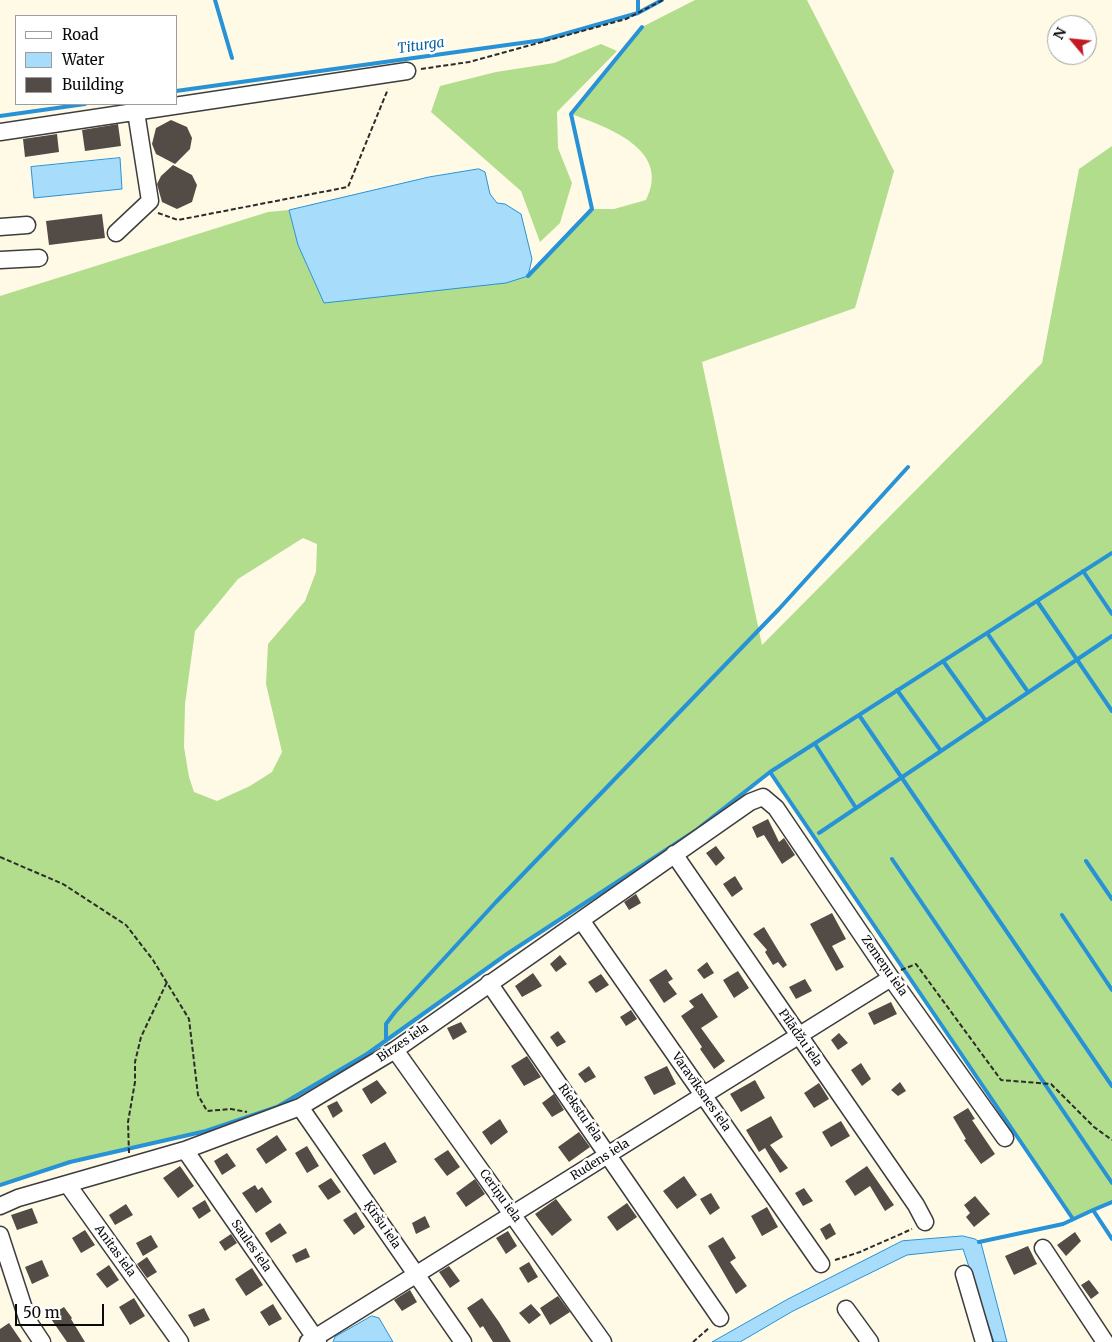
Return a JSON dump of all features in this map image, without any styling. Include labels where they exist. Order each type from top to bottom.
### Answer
[{"type":"street","points":[[0,132],[407,71]]},
{"type":"street","points":[[116,233],[150,201],[136,112]]},
{"type":"street","points":[[0,227],[27,225]]},
{"type":"street","points":[[0,260],[39,258]]},
{"type":"street","name":"Birzes iela","points":[[0,1206],[18,1198],[184,1150],[257,1125],[300,1107],[395,1050],[674,854],[750,802],[763,797]]},
{"type":"street","name":"Zemeņu iela","points":[[763,797],[776,808],[891,978],[1005,1138]]},
{"type":"street","name":"Pīlādžu iela","points":[[674,854],[916,1205],[925,1222]]},
{"type":"street","name":"Varavīksnes iela","points":[[580,920],[821,1264]]},
{"type":"street","name":"Rudens iela","points":[[313,1341],[891,978]]},
{"type":"street","name":"Riekstu iela","points":[[488,983],[609,1154],[720,1318]]},
{"type":"street","name":"Ceriņu iela","points":[[395,1050],[603,1342]]},
{"type":"street","name":"Ķiršu iela","points":[[300,1107],[463,1342]]},
{"type":"street","name":"Saules iela","points":[[184,1150],[313,1341]]},
{"type":"street","name":"Anitas iela","points":[[68,1185],[180,1342]]},
{"type":"street","points":[[0,1235],[28,1321],[42,1342]]},
{"type":"street","points":[[1042,1248],[1105,1342]]},
{"type":"street","points":[[964,1274],[984,1342]]},
{"type":"street","points":[[846,1309],[870,1342]]},
{"type":"path","points":[[407,71],[469,62],[608,24],[626,18],[663,0]]},
{"type":"path","points":[[142,208],[178,220],[348,187],[388,91],[385,74]]},
{"type":"path","points":[[0,857],[63,884],[126,925],[153,960],[189,1019],[198,1095],[207,1111],[245,1110],[257,1125]]},
{"type":"path","points":[[891,978],[904,968],[916,964],[1001,1080],[1051,1084],[1094,1127],[1112,1140]]},
{"type":"path","points":[[130,1166],[128,1122],[135,1082],[135,1062],[141,1037],[167,982]]},
{"type":"path","points":[[821,1264],[860,1252],[925,1222]]},
{"type":"path","points":[[693,1342],[720,1318]]},
{"type":"green space","points":[[695,0],[807,0],[894,171],[855,308],[702,362],[762,645],[1042,363],[1079,169],[1112,146],[1112,1201],[1073,1219],[770,772],[695,831],[507,954],[367,1054],[277,1107],[206,1131],[70,1162],[0,1185],[0,296],[268,212],[289,210],[298,245],[324,303],[528,276],[592,209],[614,209],[646,200],[652,182],[650,167],[643,154],[632,143],[618,134],[571,114],[642,27]],"holes":[[[303,538],[317,544],[316,572],[305,601],[268,644],[266,684],[282,752],[272,772],[250,786],[217,801],[194,792],[189,777],[184,747],[185,704],[195,631],[238,579]]]},
{"type":"green space","points":[[601,44],[617,51],[557,112],[558,148],[572,183],[560,223],[540,242],[521,191],[431,112],[440,86],[496,72],[554,63]]},
{"type":"water","points":[[120,158],[122,189],[34,198],[31,167]]},
{"type":"water","points":[[479,169],[485,172],[490,194],[497,203],[505,204],[521,214],[532,259],[528,276],[506,283],[324,303],[298,245],[289,210],[429,177]]},
{"type":"water","points":[[963,1236],[975,1239],[981,1243],[1007,1342],[994,1342],[963,1249],[907,1255],[793,1311],[740,1342],[712,1342],[788,1299],[902,1241]]},
{"type":"water","points":[[372,1316],[379,1318],[393,1342],[333,1342],[335,1337]]},
{"type":"building","points":[[171,120],[187,127],[192,138],[190,149],[175,164],[156,154],[152,144],[156,128]]},
{"type":"building","points":[[118,124],[121,146],[85,151],[82,130]]},
{"type":"building","points":[[57,134],[59,152],[25,157],[23,139]]},
{"type":"building","points":[[173,165],[192,175],[197,185],[192,202],[177,209],[162,202],[157,184],[161,176]]},
{"type":"building","points":[[102,214],[105,238],[49,245],[46,221]]},
{"type":"building","points":[[768,819],[779,842],[784,838],[795,855],[782,864],[764,835],[757,838],[752,827]]},
{"type":"building","points":[[716,846],[725,858],[716,866],[706,853]]},
{"type":"building","points":[[735,876],[743,889],[732,897],[723,884]]},
{"type":"building","points":[[636,894],[641,903],[629,910],[624,902]]},
{"type":"building","points":[[832,913],[846,939],[832,946],[844,967],[836,971],[810,924]]},
{"type":"building","points":[[764,927],[787,965],[783,968],[778,962],[773,965],[765,952],[767,950],[753,934]]},
{"type":"building","points":[[560,955],[567,964],[556,972],[550,964]]},
{"type":"building","points":[[707,962],[714,973],[704,979],[697,970]]},
{"type":"building","points":[[666,969],[673,979],[668,982],[677,994],[664,1003],[649,980]]},
{"type":"building","points":[[738,971],[749,988],[734,998],[723,980]]},
{"type":"building","points":[[533,973],[542,986],[522,997],[515,986]]},
{"type":"building","points":[[601,974],[609,985],[596,993],[588,982]]},
{"type":"building","points":[[805,979],[812,991],[796,999],[789,987]]},
{"type":"building","points":[[702,993],[718,1017],[701,1028],[725,1061],[714,1069],[681,1016],[694,1007],[689,1001]]},
{"type":"building","points":[[891,1002],[897,1014],[874,1025],[868,1013]]},
{"type":"building","points":[[631,1010],[637,1019],[626,1026],[620,1017]]},
{"type":"building","points":[[461,1022],[467,1032],[453,1040],[447,1028]]},
{"type":"building","points":[[558,1031],[566,1042],[557,1047],[550,1037]]},
{"type":"building","points":[[839,1033],[848,1043],[838,1050],[831,1040]]},
{"type":"building","points":[[527,1056],[541,1077],[524,1086],[511,1066]]},
{"type":"building","points":[[861,1063],[871,1079],[862,1086],[851,1070]]},
{"type":"building","points":[[589,1066],[596,1077],[585,1083],[578,1074]]},
{"type":"building","points":[[667,1066],[676,1084],[654,1095],[644,1077]]},
{"type":"building","points":[[377,1080],[387,1093],[371,1104],[362,1089]]},
{"type":"building","points":[[755,1080],[765,1098],[741,1112],[730,1094]]},
{"type":"building","points":[[900,1082],[906,1091],[898,1096],[891,1090]]},
{"type":"building","points":[[819,1083],[829,1099],[814,1108],[804,1093]]},
{"type":"building","points":[[554,1094],[564,1110],[552,1117],[542,1103]]},
{"type":"building","points":[[337,1101],[343,1111],[333,1118],[327,1106]]},
{"type":"building","points":[[968,1108],[975,1119],[972,1120],[995,1154],[981,1164],[964,1140],[966,1139],[953,1117]]},
{"type":"building","points":[[771,1116],[783,1137],[770,1145],[788,1168],[780,1173],[765,1148],[759,1152],[746,1130]]},
{"type":"building","points":[[500,1119],[508,1132],[491,1145],[482,1132]]},
{"type":"building","points":[[841,1121],[850,1136],[831,1147],[822,1132]]},
{"type":"building","points":[[579,1132],[590,1147],[569,1162],[558,1147]]},
{"type":"building","points":[[277,1135],[287,1150],[266,1164],[256,1149]]},
{"type":"building","points":[[385,1142],[397,1162],[374,1175],[362,1155]]},
{"type":"building","points":[[307,1146],[319,1166],[307,1173],[295,1153]]},
{"type":"building","points":[[448,1150],[460,1167],[447,1176],[434,1159]]},
{"type":"building","points":[[227,1153],[236,1166],[222,1175],[214,1161]]},
{"type":"building","points":[[180,1166],[194,1186],[178,1198],[163,1178]]},
{"type":"building","points":[[867,1166],[894,1205],[885,1211],[870,1186],[855,1196],[845,1181]]},
{"type":"building","points":[[684,1176],[697,1195],[677,1209],[663,1191]]},
{"type":"building","points":[[331,1178],[341,1192],[328,1200],[318,1186]]},
{"type":"building","points":[[475,1179],[485,1194],[466,1207],[456,1193]]},
{"type":"building","points":[[255,1185],[258,1190],[262,1187],[272,1202],[256,1213],[242,1193]]},
{"type":"building","points":[[804,1188],[813,1201],[803,1206],[795,1193]]},
{"type":"building","points":[[711,1193],[720,1208],[710,1215],[700,1199]]},
{"type":"building","points":[[975,1196],[990,1214],[974,1227],[966,1217],[970,1213],[964,1205]]},
{"type":"building","points":[[556,1199],[572,1220],[552,1236],[535,1214]]},
{"type":"building","points":[[205,1200],[211,1211],[199,1219],[192,1208]]},
{"type":"building","points":[[627,1203],[637,1217],[617,1231],[607,1217]]},
{"type":"building","points":[[126,1204],[133,1215],[115,1225],[109,1215]]},
{"type":"building","points":[[767,1207],[778,1227],[762,1236],[751,1216]]},
{"type":"building","points":[[32,1208],[38,1223],[17,1230],[11,1215]]},
{"type":"building","points":[[356,1212],[365,1227],[354,1235],[343,1220]]},
{"type":"building","points":[[425,1216],[430,1227],[416,1234],[412,1223]]},
{"type":"building","points":[[280,1223],[287,1233],[271,1243],[265,1233]]},
{"type":"building","points":[[830,1223],[836,1234],[826,1240],[820,1229]]},
{"type":"building","points":[[85,1230],[95,1245],[81,1253],[72,1238]]},
{"type":"building","points":[[508,1231],[517,1246],[506,1254],[496,1238]]},
{"type":"building","points":[[1075,1232],[1081,1241],[1066,1256],[1057,1245]]},
{"type":"building","points":[[231,1234],[237,1243],[225,1251],[219,1242]]},
{"type":"building","points":[[151,1235],[158,1247],[143,1256],[136,1243]]},
{"type":"building","points":[[723,1237],[736,1258],[730,1262],[747,1286],[736,1294],[708,1246]]},
{"type":"building","points":[[1028,1246],[1037,1264],[1014,1275],[1005,1256]]},
{"type":"building","points":[[306,1248],[310,1257],[296,1263],[292,1255]]},
{"type":"building","points":[[147,1257],[157,1272],[147,1278],[137,1264]]},
{"type":"building","points":[[42,1260],[49,1276],[32,1284],[25,1267]]},
{"type":"building","points":[[529,1262],[538,1277],[528,1283],[519,1268]]},
{"type":"building","points":[[109,1265],[119,1280],[107,1288],[96,1274]]},
{"type":"building","points":[[449,1266],[460,1281],[450,1288],[439,1272]]},
{"type":"building","points":[[252,1268],[263,1285],[246,1296],[235,1279]]},
{"type":"building","points":[[1089,1280],[1099,1293],[1091,1299],[1081,1285]]},
{"type":"building","points":[[410,1290],[417,1302],[402,1311],[394,1300]]},
{"type":"building","points":[[558,1296],[570,1312],[550,1325],[540,1308]]},
{"type":"building","points":[[134,1298],[145,1316],[130,1325],[119,1307]]},
{"type":"building","points":[[482,1298],[511,1342],[493,1342],[483,1326],[480,1328],[467,1308]]},
{"type":"building","points":[[273,1304],[282,1319],[269,1326],[260,1312]]},
{"type":"building","points":[[531,1304],[541,1315],[529,1324],[519,1313]]},
{"type":"building","points":[[64,1307],[85,1342],[67,1342],[49,1316]]},
{"type":"building","points":[[204,1308],[210,1320],[194,1327],[188,1315]]},
{"type":"building","points":[[9,1323],[22,1342],[0,1342],[0,1329]]},
{"type":"waterway","points":[[215,0],[232,58]]},
{"type":"waterway","points":[[638,0],[638,13]]},
{"type":"waterway","name":"Titurga","points":[[178,91],[543,40],[638,13],[662,0]]},
{"type":"waterway","points":[[528,276],[592,209],[571,114],[642,27]]},
{"type":"waterway","name":"Titurga","points":[[0,116],[78,105]]},
{"type":"waterway","points":[[386,1041],[386,1024],[395,1012],[496,902],[779,609],[908,467]]},
{"type":"waterway","points":[[770,772],[1112,553]]},
{"type":"waterway","points":[[1083,571],[1112,614]]},
{"type":"waterway","points":[[1037,601],[1112,711]]},
{"type":"waterway","points":[[987,633],[1028,692]]},
{"type":"waterway","points":[[819,833],[1112,636]]},
{"type":"waterway","points":[[943,661],[986,721]]},
{"type":"waterway","points":[[897,690],[941,751]]},
{"type":"waterway","points":[[859,715],[1112,1086]]},
{"type":"waterway","points":[[815,744],[856,808]]},
{"type":"waterway","points":[[0,1185],[70,1162],[206,1131],[277,1107],[367,1054],[507,954],[695,831],[770,772],[1073,1219]]},
{"type":"waterway","points":[[892,859],[1112,1183]]},
{"type":"waterway","points":[[1086,861],[1112,899]]},
{"type":"waterway","points":[[1062,915],[1112,990]]},
{"type":"waterway","points":[[1093,1210],[1112,1202]]},
{"type":"waterway","points":[[979,1242],[1063,1224],[1093,1210],[1112,1239]]}]
